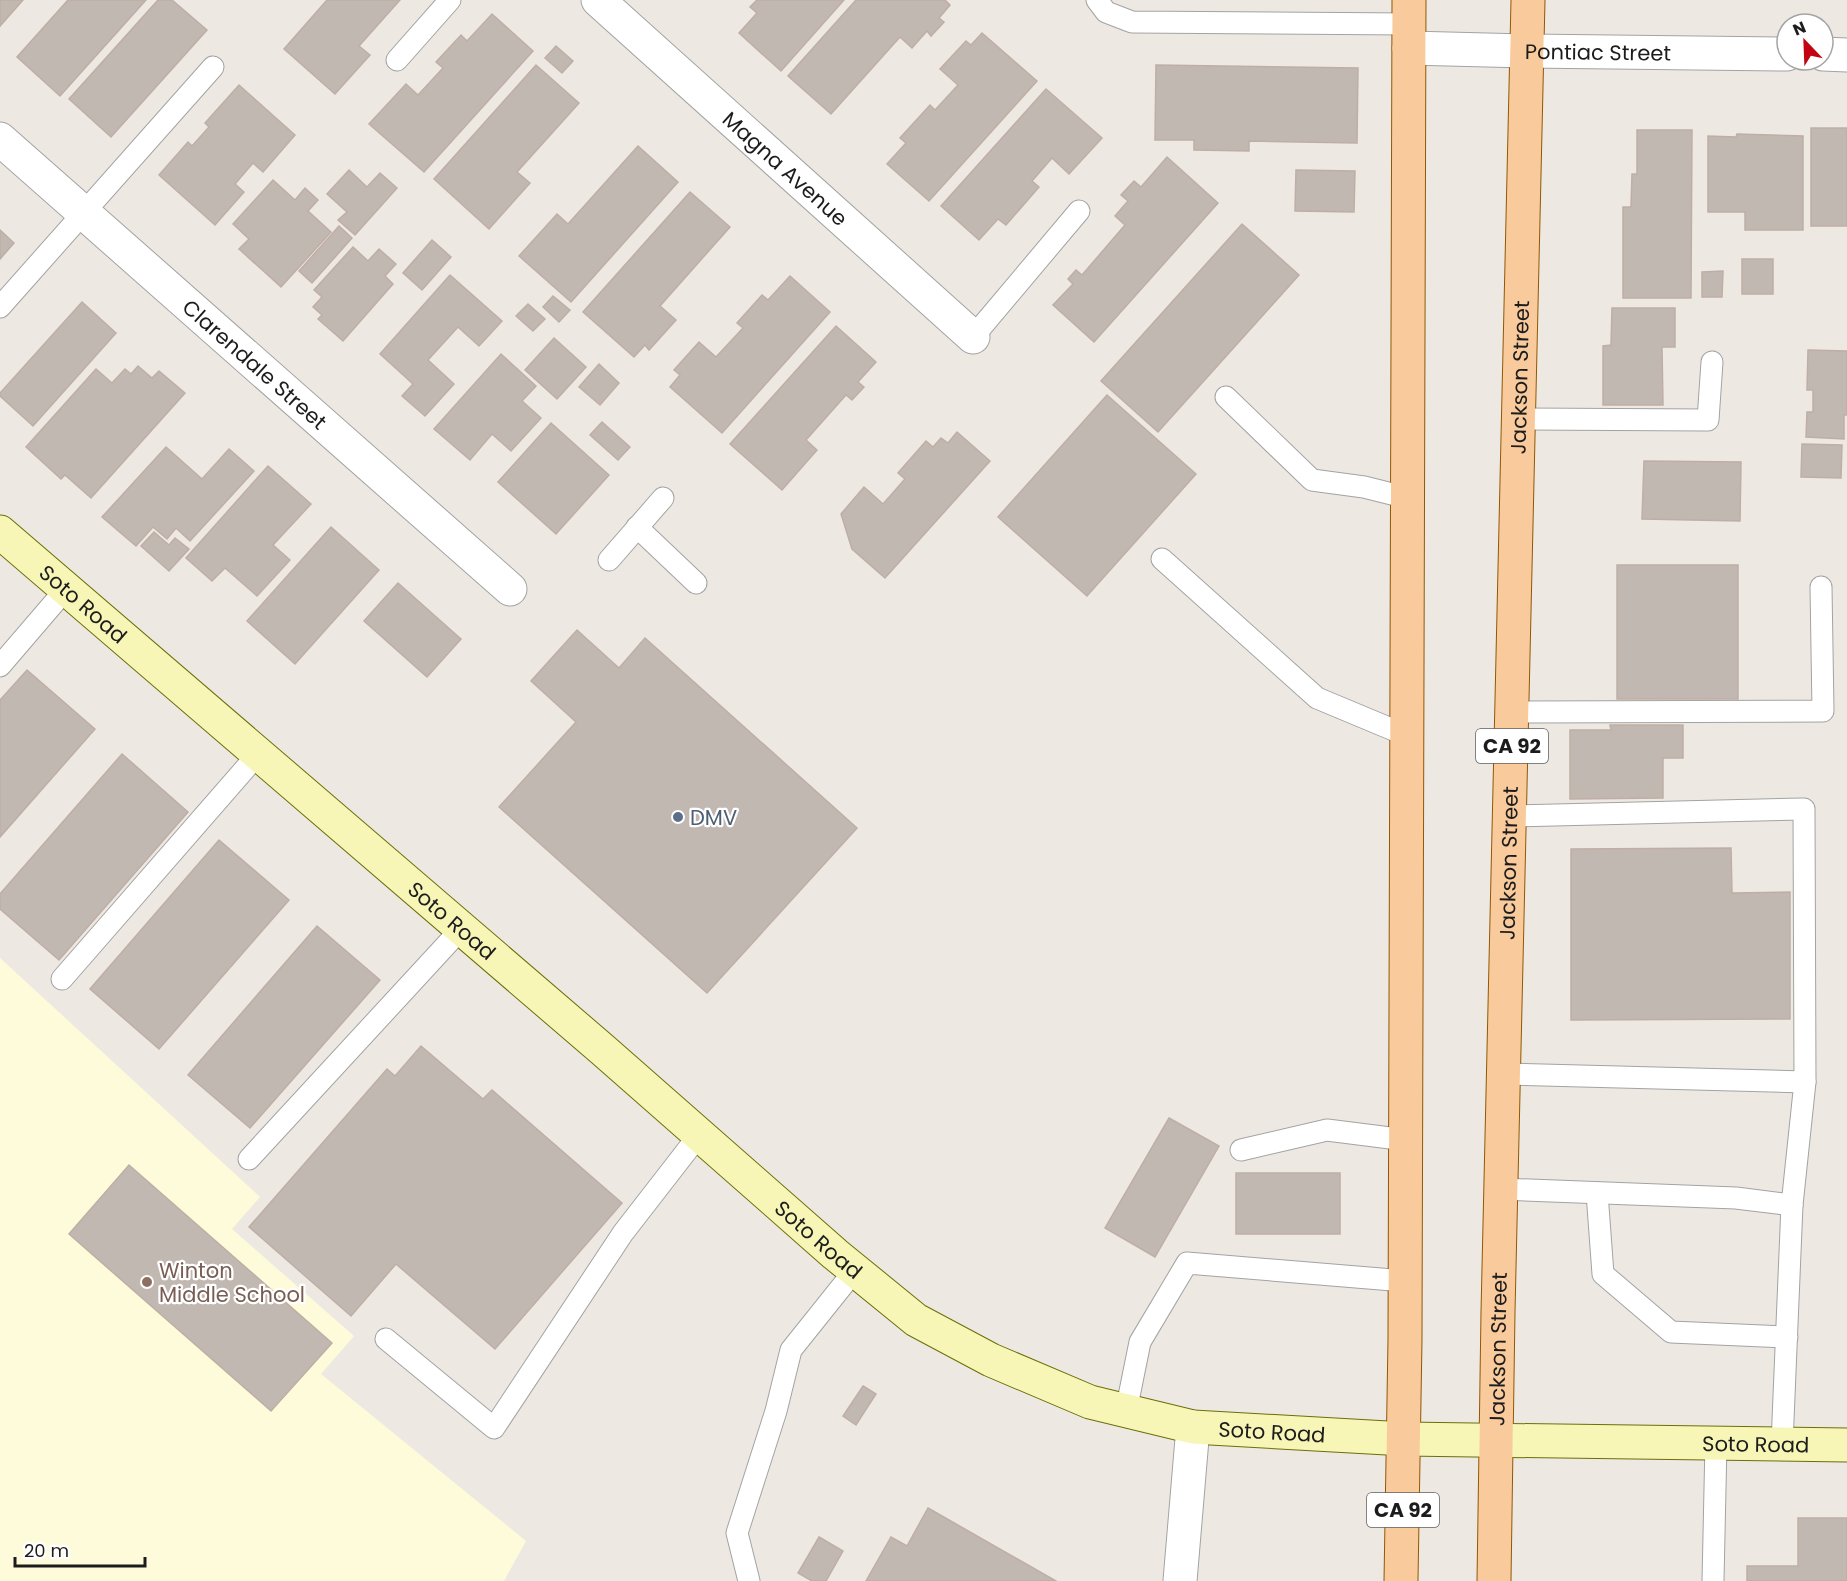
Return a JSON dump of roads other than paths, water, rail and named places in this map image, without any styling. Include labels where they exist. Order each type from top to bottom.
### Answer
[{"type":"main road","name":"Jackson Street","points":[[1494,1581],[1528,0]]},
{"type":"main road","name":"CA 92","points":[[1401,1581],[1405,1439],[1409,24]]},
{"type":"street","name":"Magna Avenue","points":[[598,0],[973,337]]},
{"type":"street","name":"Pontiac Street","points":[[1409,24],[1528,51],[1775,54]]},
{"type":"street","name":"Clarendale Street","points":[[0,139],[510,589]]},
{"type":"street","name":"Soto Road","points":[[0,532],[855,1270],[916,1320],[991,1360],[1090,1402],[1193,1427],[1405,1439],[1847,1445]]},
{"type":"street","points":[[1180,1581],[1193,1427]]},
{"type":"lane","points":[[397,60],[450,0]]},
{"type":"lane","points":[[1097,0],[1106,12],[1132,22],[1409,24]]},
{"type":"lane","points":[[0,307],[213,67]]},
{"type":"lane","points":[[973,337],[1079,211]]},
{"type":"lane","points":[[1519,419],[1708,420],[1712,362]]},
{"type":"lane","points":[[1226,397],[1312,480],[1364,487],[1408,498]]},
{"type":"lane","points":[[609,560],[663,498]]},
{"type":"lane","points":[[637,527],[696,583]]},
{"type":"lane","points":[[1162,559],[1317,698],[1408,736]]},
{"type":"lane","points":[[1512,712],[1823,711],[1821,587]]},
{"type":"lane","points":[[0,666],[66,589]]},
{"type":"lane","points":[[62,979],[258,754]]},
{"type":"lane","points":[[1510,816],[1804,808],[1805,1082],[1792,1205],[1782,1444]]},
{"type":"lane","points":[[249,1159],[461,929]]},
{"type":"lane","points":[[1504,1074],[1805,1082]]},
{"type":"lane","points":[[1241,1150],[1327,1130],[1406,1140]]},
{"type":"lane","points":[[387,1340],[494,1428],[623,1233],[699,1134]]},
{"type":"lane","points":[[1501,1190],[1736,1198],[1792,1205]]},
{"type":"lane","points":[[1597,1193],[1603,1274],[1671,1332],[1786,1337]]},
{"type":"lane","points":[[1126,1411],[1140,1342],[1187,1263],[1405,1281]]},
{"type":"lane","points":[[749,1581],[737,1533],[777,1411],[791,1350],[855,1270]]},
{"type":"lane","points":[[1713,1581],[1716,1443]]},
{"type":"place","name":"DMV","points":[[678,817]]},
{"type":"place","name":"Winton Middle School","points":[[147,1282]]}]
